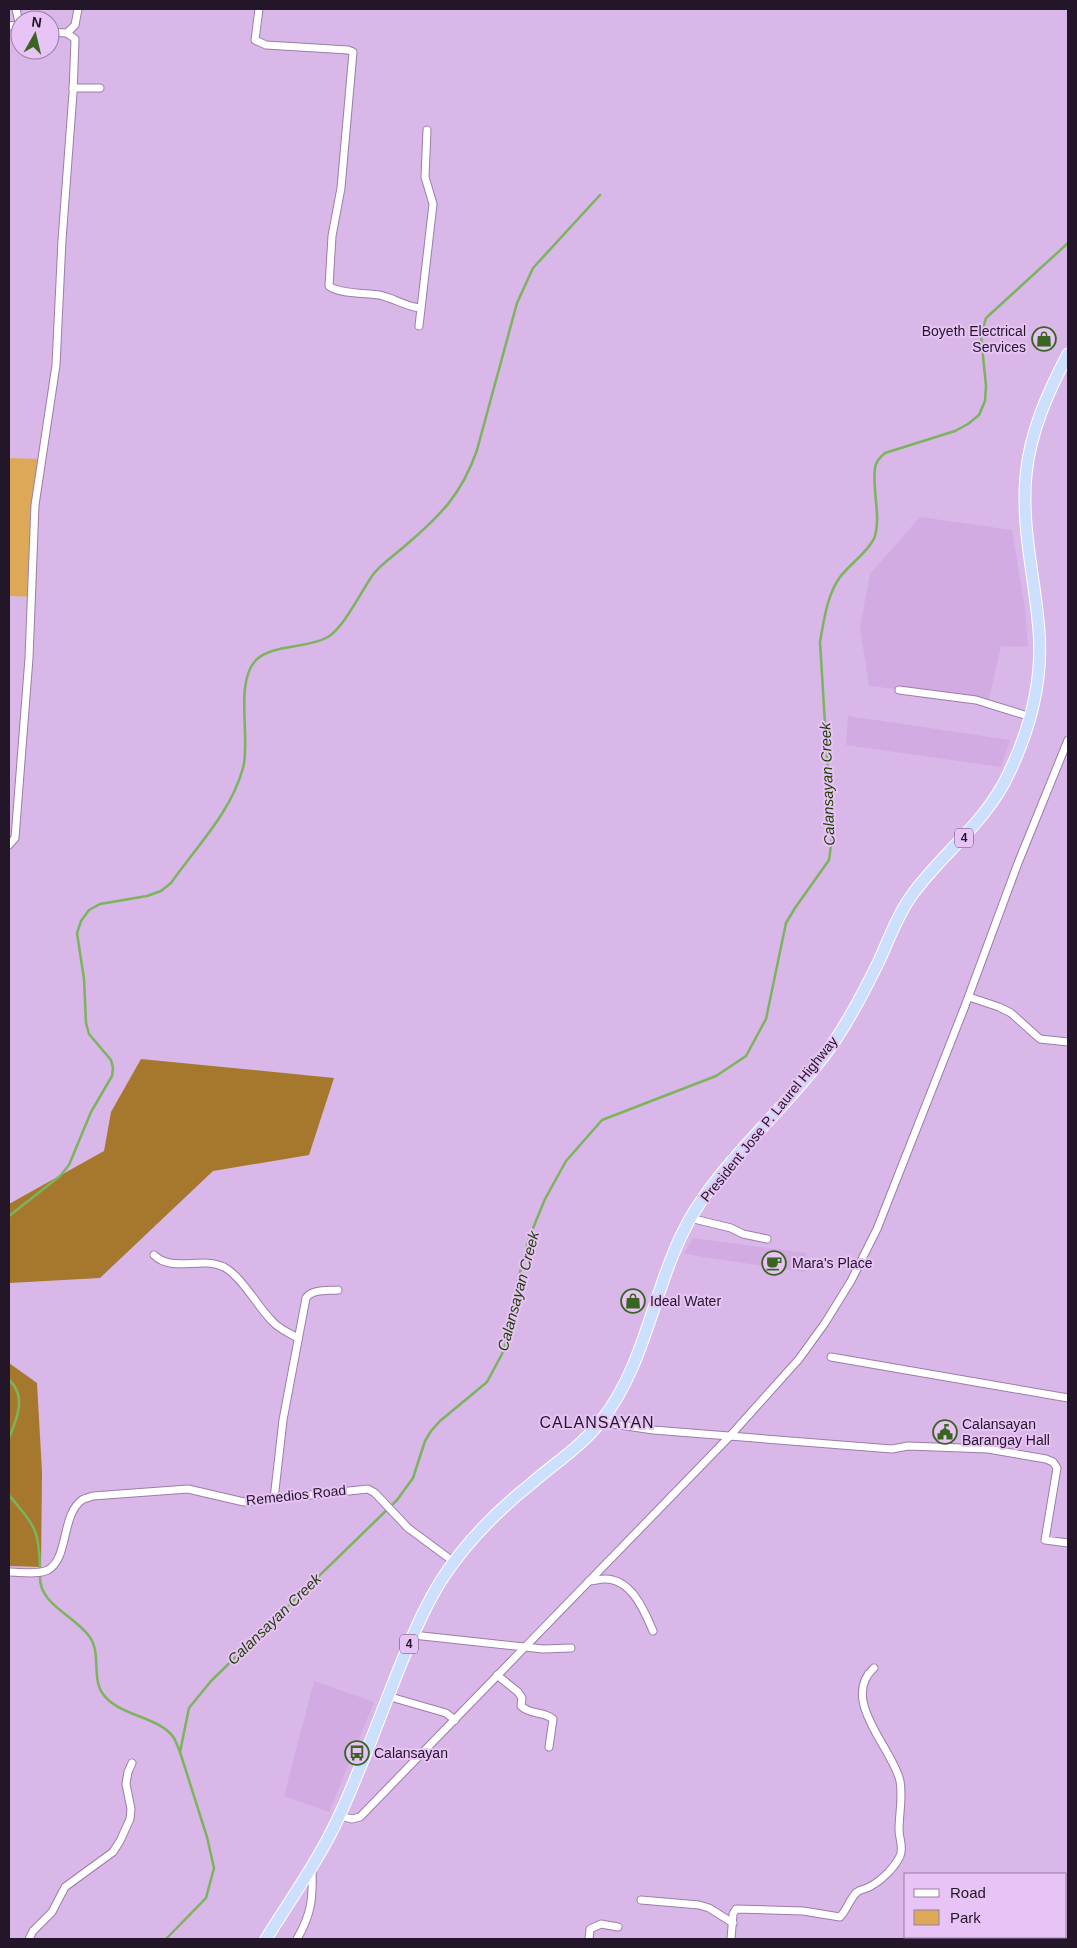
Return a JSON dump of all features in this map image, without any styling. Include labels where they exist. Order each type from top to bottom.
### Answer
[{"type":"highway","name":"President Jose P. Laurel Highway","points":[[266,1939],[312,1866],[340,1816],[387,1696],[413,1635],[437,1587],[471,1540],[491,1519],[582,1441],[600,1422],[618,1395],[629,1371],[673,1254],[690,1218],[723,1171],[824,1056],[863,994],[907,901],[939,863],[971,831],[1000,790],[1015,760],[1031,717],[1039,674],[1038,615],[1027,546],[1026,478],[1034,431],[1042,409],[1068,354]]},
{"type":"street","points":[[67,33],[75,26],[78,9]]},
{"type":"street","points":[[259,9],[254,34],[255,40],[259,43],[348,50],[353,52],[341,188],[332,236],[329,286],[336,289],[379,295],[406,306],[420,308]]},
{"type":"street","points":[[9,846],[15,838],[20,780],[31,626],[35,505],[56,365],[62,240],[74,88],[75,39],[67,33],[60,33]]},
{"type":"street","points":[[74,88],[100,88]]},
{"type":"street","points":[[419,326],[433,204],[425,177],[427,130]]},
{"type":"street","points":[[899,690],[976,700],[1031,717]]},
{"type":"street","points":[[340,1816],[352,1819],[360,1817],[730,1436],[799,1359],[825,1324],[851,1281],[877,1229],[969,997],[1018,863],[1068,740]]},
{"type":"street","points":[[969,997],[1011,1013],[1040,1039],[1068,1042]]},
{"type":"street","points":[[690,1218],[767,1239]]},
{"type":"street","points":[[154,1255],[165,1263],[213,1263],[224,1267],[233,1274],[281,1330],[298,1338]]},
{"type":"street","points":[[274,1499],[283,1420],[306,1298],[309,1293],[338,1290]]},
{"type":"street","points":[[831,1356],[1068,1398]]},
{"type":"street","points":[[600,1422],[653,1430],[892,1449],[908,1446],[988,1449],[1046,1458],[1053,1462],[1057,1468],[1045,1540],[1068,1543]]},
{"type":"street","name":"Remedios Road","points":[[9,1572],[39,1572],[47,1571],[52,1567],[57,1559],[72,1510],[82,1500],[93,1496],[188,1489],[244,1502],[362,1488],[368,1489],[375,1493],[408,1528],[454,1562]]},
{"type":"street","points":[[588,1582],[606,1579],[618,1582],[632,1592],[653,1631]]},
{"type":"street","points":[[413,1635],[543,1649],[571,1648]]},
{"type":"street","points":[[731,1939],[733,1914],[736,1909],[803,1911],[840,1917],[857,1892],[872,1886],[886,1874],[900,1855],[902,1846],[899,1832],[900,1780],[892,1761],[872,1727],[862,1700],[866,1674],[874,1668]]},
{"type":"street","points":[[497,1675],[518,1692],[522,1698],[521,1706],[526,1711],[548,1715],[553,1719],[549,1747]]},
{"type":"street","points":[[387,1696],[446,1712],[455,1720]]},
{"type":"street","points":[[29,1939],[32,1931],[52,1912],[65,1887],[113,1852],[120,1841],[130,1819],[131,1809],[126,1784],[132,1763]]},
{"type":"street","points":[[297,1939],[308,1920],[313,1889],[312,1866]]},
{"type":"street","points":[[641,1900],[699,1905],[709,1908],[733,1923]]},
{"type":"street","points":[[589,1939],[590,1929],[601,1924],[618,1927]]},
{"type":"shaded area","points":[[920,517],[1012,530],[1025,609],[1028,647],[1001,646],[989,699],[869,686],[860,627],[870,574]]},
{"type":"shaded area","points":[[848,716],[1010,740],[1001,767],[846,745]]},
{"type":"shaded area","points":[[141,1059],[334,1078],[309,1155],[213,1171],[100,1278],[9,1283],[9,1204],[104,1151],[111,1112]]},
{"type":"shaded area","name":"Mara's Place","points":[[693,1238],[806,1253],[804,1272],[684,1254]]},
{"type":"shaded area","points":[[9,1363],[37,1383],[42,1472],[41,1567],[9,1566]]},
{"type":"shaded area","points":[[314,1681],[374,1702],[329,1812],[284,1796]]},
{"type":"green space","points":[[9,458],[39,459],[36,597],[9,596]]},
{"type":"waterway","points":[[9,1216],[60,1176],[69,1165],[91,1112],[112,1076],[111,1060],[89,1034],[86,1023],[84,979],[77,933],[81,921],[89,910],[100,904],[147,896],[161,891],[171,883],[222,814],[238,784],[245,756],[244,697],[246,682],[249,670],[256,660],[271,651],[320,641],[334,632],[346,618],[375,572],[429,524],[457,492],[477,450],[517,303],[533,268],[600,195]]},
{"type":"waterway","name":"Calansayan Creek","points":[[166,1939],[206,1898],[214,1868],[207,1837],[180,1752],[189,1708],[211,1681],[397,1500],[413,1478],[425,1441],[431,1431],[440,1421],[487,1382],[502,1354],[510,1328],[517,1284],[529,1238],[545,1199],[566,1161],[602,1120],[716,1076],[746,1056],[766,1019],[786,923],[829,860],[832,838],[820,642],[827,608],[836,584],[844,572],[865,552],[875,536],[877,528],[874,477],[876,463],[885,453],[955,431],[979,415],[985,401],[986,386],[981,336],[986,318],[1068,243]]},
{"type":"waterway","points":[[9,1380],[18,1393],[19,1400],[17,1416],[9,1438]]},
{"type":"waterway","points":[[9,1495],[34,1528],[38,1544],[40,1569]]},
{"type":"waterway","points":[[40,1577],[45,1595],[83,1629],[93,1643],[99,1688],[103,1694],[118,1707],[159,1725],[167,1731],[174,1738],[180,1752]]},
{"type":"place","name":"Boyeth Electrical Services","points":[[1044,339]]},
{"type":"place","name":"Mara's Place","points":[[774,1263]]},
{"type":"place","name":"Ideal Water","points":[[633,1301]]},
{"type":"place","name":"Calansayan Barangay Hall","points":[[945,1432]]},
{"type":"place","name":"Calansayan","points":[[357,1753]]},
{"type":"district","name":"CALANSAYAN","points":[[597,1422]]}]
